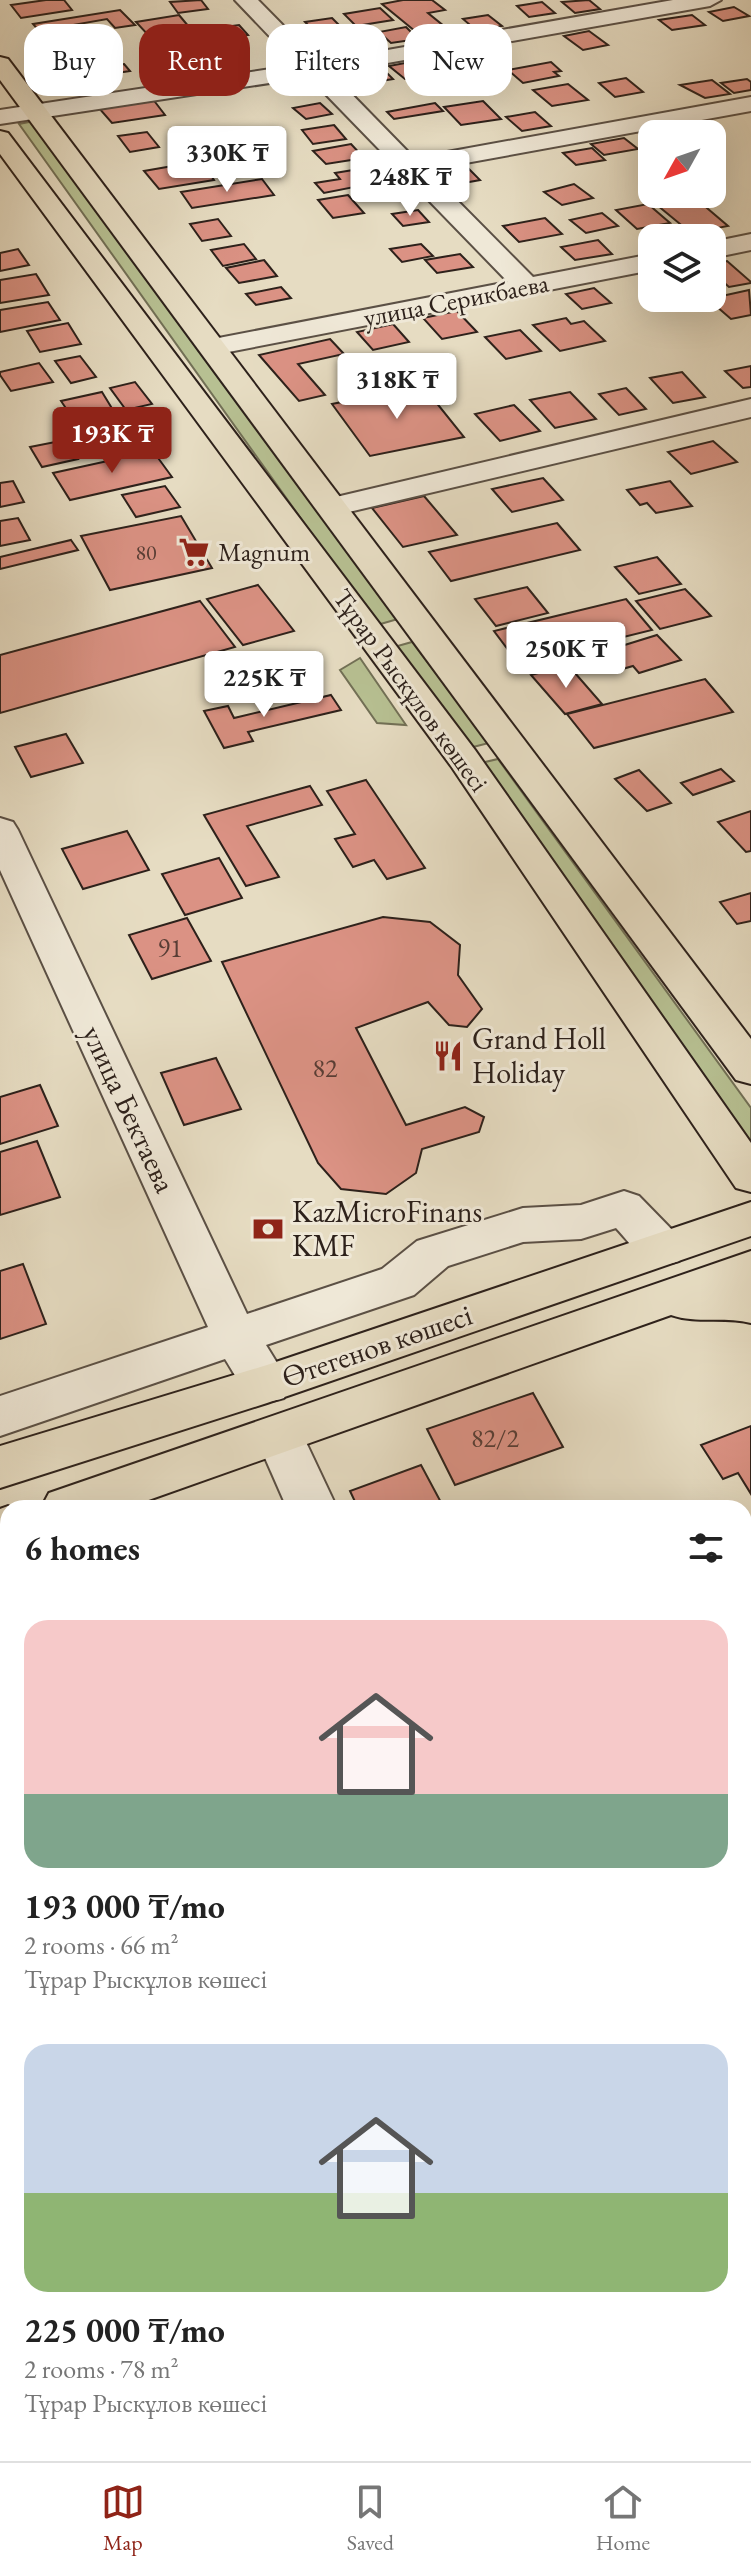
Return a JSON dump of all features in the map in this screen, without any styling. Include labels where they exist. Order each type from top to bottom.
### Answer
[{"type":"main road","name":"Тұрар Рыскұлов көшесі","points":[[0,64],[751,1069]]},
{"type":"main road","name":"Тұрар Рыскұлов көшесі","points":[[0,138],[463,758],[751,1176]]},
{"type":"main road","points":[[377,643],[423,629]]},
{"type":"main road","points":[[463,758],[510,745]]},
{"type":"main road","name":"Өтегенов көшесі","points":[[0,1467],[267,1384],[751,1219]]},
{"type":"main road","name":"Өтегенов көшесі","points":[[89,1500],[751,1269]]},
{"type":"main road","points":[[655,1303],[731,1300],[751,1305]]},
{"type":"street","points":[[246,0],[270,24]]},
{"type":"street","points":[[388,56],[710,0]]},
{"type":"street","points":[[0,117],[266,77]]},
{"type":"street","points":[[341,96],[527,286]]},
{"type":"street","points":[[408,166],[751,104]]},
{"type":"street","points":[[726,247],[751,242]]},
{"type":"street","name":"улица Серикбаева","points":[[213,347],[638,265]]},
{"type":"street","points":[[332,507],[751,408]]},
{"type":"street","name":"улица Бектаева","points":[[0,830],[234,1335],[267,1384]]},
{"type":"street","points":[[0,1416],[398,1282],[433,1253],[523,1225],[581,1222],[624,1208],[663,1249]]},
{"type":"street","points":[[279,1435],[308,1500]]},
{"type":"green space","points":[[34,121],[198,350],[398,619],[377,625],[19,124]]},
{"type":"green space","points":[[412,642],[489,743],[469,748],[394,647]]},
{"type":"green space","points":[[360,658],[406,725],[377,723],[340,670]]},
{"type":"green space","points":[[498,759],[751,1108],[751,1151],[477,764]]},
{"type":"building","points":[[64,0],[72,10],[21,18],[11,5]]},
{"type":"building","points":[[201,0],[208,9],[178,13],[170,2]]},
{"type":"building","points":[[432,0],[445,10],[428,13],[441,24],[406,24],[382,4]]},
{"type":"building","points":[[589,0],[600,9],[575,13],[562,2]]},
{"type":"building","points":[[542,2],[555,13],[529,17],[517,6]]},
{"type":"building","points":[[734,7],[749,16],[723,21],[709,12]]},
{"type":"building","points":[[380,8],[393,20],[354,24],[344,14]]},
{"type":"building","points":[[120,10],[135,25],[123,27],[123,24],[111,24],[107,19],[79,24],[33,24]]},
{"type":"building","points":[[179,15],[186,24],[139,25],[136,22]]},
{"type":"building","points":[[488,15],[499,24],[469,24],[463,19]]},
{"type":"building","points":[[692,15],[705,25],[672,30],[659,20]]},
{"type":"building","points":[[332,18],[338,24],[307,24],[305,22]]},
{"type":"building","points":[[404,27],[404,41],[391,43],[388,30]]},
{"type":"building","points":[[589,31],[608,45],[583,50],[564,36]]},
{"type":"building","points":[[551,62],[561,71],[554,72],[559,76],[523,83],[512,73],[512,69]]},
{"type":"building","points":[[404,63],[404,78],[389,66]]},
{"type":"building","points":[[626,78],[643,92],[615,97],[599,83]]},
{"type":"building","points":[[747,79],[751,82],[751,90],[734,93],[721,83]]},
{"type":"building","points":[[712,80],[730,94],[705,98],[680,85]]},
{"type":"building","points":[[568,84],[588,100],[552,106],[533,90]]},
{"type":"building","points":[[152,98],[165,115],[112,123],[98,107]]},
{"type":"building","points":[[483,101],[501,119],[461,125],[444,107]]},
{"type":"building","points":[[320,103],[332,114],[306,119],[293,108]]},
{"type":"building","points":[[435,103],[443,111],[394,119],[387,112]]},
{"type":"building","points":[[535,112],[551,126],[522,131],[506,117]]},
{"type":"building","points":[[334,125],[346,139],[313,144],[302,130]]},
{"type":"building","points":[[147,132],[159,147],[130,152],[118,136]]},
{"type":"building","points":[[624,138],[638,149],[604,155],[591,144]]},
{"type":"building","points":[[351,144],[364,158],[326,164],[313,151]]},
{"type":"building","points":[[592,148],[605,160],[576,165],[563,153]]},
{"type":"building","points":[[201,161],[214,180],[159,189],[144,171]]},
{"type":"building","points":[[371,167],[385,181],[324,193],[315,183],[340,179],[335,173]]},
{"type":"building","points":[[467,167],[480,180],[453,185],[440,171]]},
{"type":"building","points":[[262,179],[274,195],[192,208],[181,192]]},
{"type":"building","points":[[574,184],[593,198],[562,205],[544,192]]},
{"type":"building","points":[[348,195],[364,213],[333,218],[318,200]]},
{"type":"building","points":[[638,206],[653,208],[670,223],[638,224],[637,229],[616,210]]},
{"type":"building","points":[[661,208],[707,208],[726,224],[680,224]]},
{"type":"building","points":[[418,210],[429,222],[403,226],[392,214]]},
{"type":"building","points":[[602,213],[618,226],[586,233],[570,220]]},
{"type":"building","points":[[545,218],[562,234],[519,242],[503,226]]},
{"type":"building","points":[[218,219],[231,236],[202,241],[190,224]]},
{"type":"building","points":[[598,240],[612,254],[575,260],[561,247]]},
{"type":"building","points":[[244,244],[256,259],[223,266],[211,250]]},
{"type":"building","points":[[421,244],[433,256],[402,262],[390,249]]},
{"type":"building","points":[[18,249],[29,265],[0,271],[0,253]]},
{"type":"building","points":[[460,254],[473,267],[437,273],[425,260]]},
{"type":"building","points":[[264,260],[277,276],[239,283],[226,268]]},
{"type":"building","points":[[726,261],[751,283],[729,287],[726,284]]},
{"type":"building","points":[[36,274],[49,295],[0,303],[0,280]]},
{"type":"building","points":[[281,287],[291,298],[256,305],[246,294]]},
{"type":"building","points":[[594,288],[611,303],[582,309],[566,294]]},
{"type":"building","points":[[749,290],[751,315],[731,319],[723,312],[726,312],[726,295]]},
{"type":"building","points":[[48,302],[60,320],[0,332],[0,310]]},
{"type":"building","points":[[457,311],[477,332],[442,339],[423,318]]},
{"type":"building","points":[[566,318],[571,324],[584,321],[605,341],[560,351],[533,325]]},
{"type":"building","points":[[68,323],[81,344],[40,352],[27,331]]},
{"type":"building","points":[[393,324],[409,342],[373,350],[357,332]]},
{"type":"building","points":[[520,330],[541,351],[506,359],[485,337]]},
{"type":"building","points":[[330,339],[344,354],[298,364],[325,395],[299,401],[259,355]]},
{"type":"building","points":[[80,356],[96,377],[71,383],[55,361]]},
{"type":"building","points":[[39,363],[53,382],[11,391],[0,375],[0,372]]},
{"type":"building","points":[[751,366],[751,387],[743,388],[725,371]]},
{"type":"building","points":[[682,372],[705,397],[673,403],[650,378]]},
{"type":"building","points":[[135,382],[152,404],[126,410],[110,388]]},
{"type":"building","points":[[423,386],[464,437],[370,456],[332,404]]},
{"type":"building","points":[[626,388],[646,409],[619,415],[599,394]]},
{"type":"building","points":[[102,392],[116,415],[76,423],[61,401]]},
{"type":"building","points":[[570,392],[596,419],[555,428],[530,400]]},
{"type":"building","points":[[514,405],[540,431],[500,441],[475,414]]},
{"type":"building","points":[[65,440],[78,459],[42,467],[30,447]]},
{"type":"building","points":[[713,441],[737,462],[691,474],[668,452]]},
{"type":"building","points":[[153,451],[172,477],[70,500],[53,473]]},
{"type":"building","points":[[543,478],[563,500],[512,512],[492,489]]},
{"type":"building","points":[[13,481],[24,502],[0,507],[0,483]]},
{"type":"building","points":[[670,481],[692,506],[656,513],[647,503],[640,505],[627,490]]},
{"type":"building","points":[[165,486],[180,507],[136,517],[122,495]]},
{"type":"building","points":[[424,496],[457,535],[403,547],[372,508]]},
{"type":"building","points":[[181,516],[212,568],[110,590],[81,536]]},
{"type":"building","points":[[18,518],[30,540],[0,546],[0,521]]},
{"type":"building","points":[[557,523],[580,550],[451,581],[429,552]]},
{"type":"building","points":[[71,540],[78,550],[0,569],[0,557]]},
{"type":"building","points":[[657,557],[681,584],[639,594],[615,567]]},
{"type":"building","points":[[258,585],[294,631],[243,645],[207,599]]},
{"type":"building","points":[[527,587],[548,613],[496,626],[475,599]]},
{"type":"building","points":[[685,589],[711,616],[660,629],[636,601]]},
{"type":"building","points":[[626,599],[652,630],[518,663],[494,631]]},
{"type":"building","points":[[200,601],[235,647],[0,713],[0,655]]},
{"type":"building","points":[[657,635],[681,660],[639,673],[633,666],[619,670],[602,652]]},
{"type":"building","points":[[568,665],[602,704],[565,714],[531,675]]},
{"type":"building","points":[[705,679],[733,712],[594,748],[567,714]]},
{"type":"building","points":[[331,695],[341,710],[248,732],[253,741],[224,748],[204,711],[228,706],[234,718]]},
{"type":"building","points":[[66,734],[83,763],[31,777],[15,747]]},
{"type":"building","points":[[721,769],[734,781],[693,795],[681,783]]},
{"type":"building","points":[[639,770],[671,803],[647,811],[615,779]]},
{"type":"building","points":[[366,780],[425,868],[387,879],[374,860],[353,867],[335,839],[355,834],[327,791]]},
{"type":"building","points":[[310,786],[322,805],[247,826],[279,877],[246,886],[204,815]]},
{"type":"building","points":[[751,811],[751,851],[746,852],[718,822]]},
{"type":"building","points":[[127,831],[149,870],[83,889],[62,849]]},
{"type":"building","points":[[219,858],[242,898],[185,915],[162,874]]},
{"type":"building","points":[[751,893],[751,921],[737,924],[720,902]]},
{"type":"building","points":[[383,917],[430,922],[460,945],[458,975],[482,1009],[467,1027],[449,1025],[428,1002],[356,1028],[406,1125],[465,1107],[484,1117],[479,1132],[422,1149],[416,1173],[386,1194],[341,1189],[318,1163],[222,962]]},
{"type":"building","points":[[187,918],[211,961],[152,979],[129,935]]},
{"type":"building","points":[[216,1058],[241,1109],[184,1125],[161,1073]]},
{"type":"building","points":[[40,1085],[58,1126],[0,1144],[0,1097]]},
{"type":"building","points":[[37,1141],[60,1197],[0,1215],[0,1152]]},
{"type":"building","points":[[23,1264],[46,1324],[0,1339],[0,1271]]},
{"type":"building","points":[[533,1393],[563,1447],[455,1485],[427,1429]]},
{"type":"building","points":[[751,1426],[751,1494],[738,1473],[723,1479],[701,1445]]},
{"type":"building","points":[[421,1465],[440,1500],[354,1500],[350,1491]]},
{"type":"place","name":"Magnum","points":[[194,552]]},
{"type":"place","name":"Grand Holl Holiday","points":[[448,1056]]},
{"type":"place","name":"KazMicroFinans KMF","points":[[268,1229]]}]
